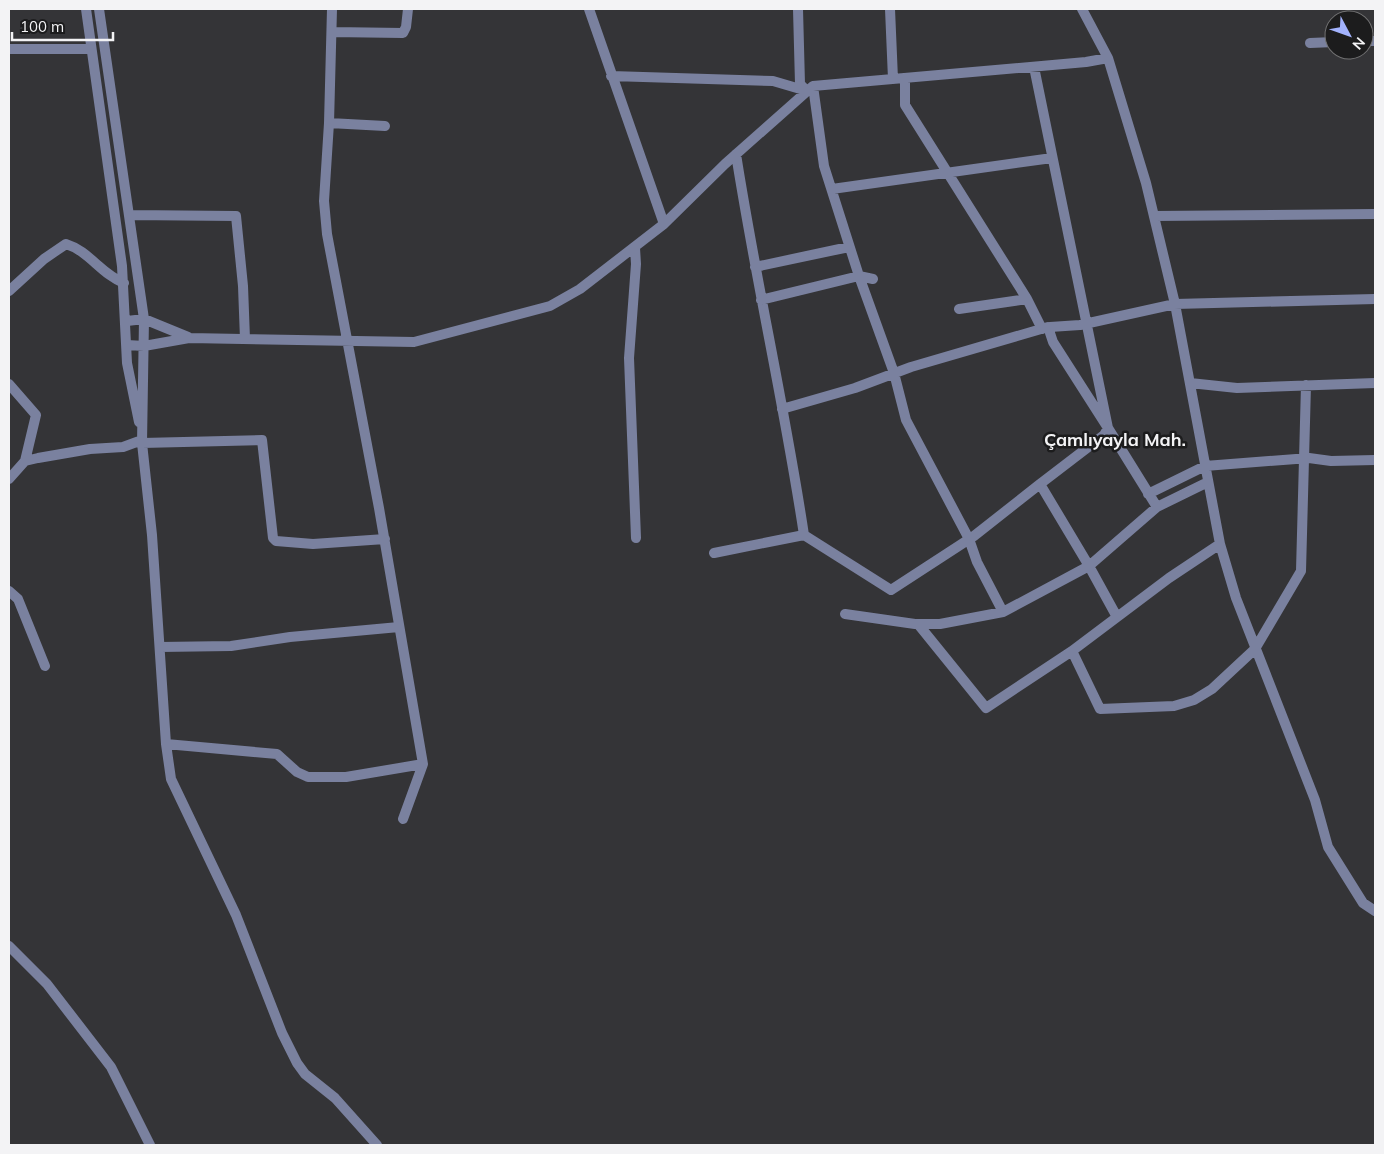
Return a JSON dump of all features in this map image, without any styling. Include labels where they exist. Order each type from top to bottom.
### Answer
[{"type":"street","points":[[86,9],[124,282],[127,320],[127,363],[142,442],[152,535],[166,744],[171,779],[236,915],[282,1033],[297,1063],[305,1074],[335,1098],[377,1145]]},
{"type":"street","points":[[99,9],[144,319],[142,442]]},
{"type":"street","points":[[332,9],[329,123],[324,201],[327,234],[384,539],[423,764],[403,819]]},
{"type":"street","points":[[332,32],[403,33],[406,27],[408,9]]},
{"type":"street","points":[[590,9],[611,76],[664,224]]},
{"type":"street","points":[[798,9],[800,84],[810,89]]},
{"type":"street","points":[[890,9],[893,79]]},
{"type":"street","points":[[1082,9],[1108,58],[1154,216],[1175,304],[1220,544],[1236,598],[1315,800],[1328,847],[1363,903],[1375,912]]},
{"type":"street","points":[[1310,43],[1324,42]]},
{"type":"street","points":[[9,49],[91,49]]},
{"type":"street","points":[[611,76],[773,81],[810,89],[1108,58]]},
{"type":"street","points":[[714,553],[804,535],[891,590],[969,539],[1104,435],[1108,428],[1034,67]]},
{"type":"street","points":[[905,78],[905,105],[1050,333],[1053,342],[1157,507]]},
{"type":"street","points":[[127,345],[144,346],[189,338],[414,342],[550,306],[580,289],[664,224],[736,154],[810,89]]},
{"type":"street","points":[[810,89],[824,166],[849,247],[894,373],[906,420],[969,539],[978,562],[1004,612]]},
{"type":"street","points":[[329,123],[385,126]]},
{"type":"street","points":[[736,154],[755,268],[795,470],[804,535]]},
{"type":"street","points":[[832,190],[1052,158]]},
{"type":"street","points":[[1154,216],[1375,214]]},
{"type":"street","points":[[129,215],[236,216],[243,286],[245,339]]},
{"type":"street","points":[[9,291],[44,259],[66,244],[76,247],[110,278],[124,282]]},
{"type":"street","points":[[755,268],[849,247]]},
{"type":"street","points":[[635,248],[636,264],[629,358],[636,538]]},
{"type":"street","points":[[761,300],[859,276],[873,279]]},
{"type":"street","points":[[959,309],[1027,299]]},
{"type":"street","points":[[782,409],[855,388],[894,373],[1046,328],[1087,324],[1175,304],[1375,299]]},
{"type":"street","points":[[127,320],[144,319],[189,338]]},
{"type":"street","points":[[1190,383],[1237,388],[1375,384]]},
{"type":"street","points":[[9,384],[36,415],[26,461],[9,479]]},
{"type":"street","points":[[1072,651],[1102,710],[1174,706],[1194,700],[1212,689],[1255,649],[1301,571],[1306,458],[1306,386]]},
{"type":"street","points":[[26,461],[90,449],[123,447],[142,442],[262,440],[273,538],[276,541],[313,544],[384,539]]},
{"type":"street","points":[[1148,494],[1205,466],[1306,458],[1375,460]]},
{"type":"street","points":[[845,614],[918,624],[940,624],[1004,612],[1089,566],[1157,507],[1208,482]]},
{"type":"street","points":[[1040,484],[1117,616]]},
{"type":"street","points":[[918,624],[986,708],[1072,651],[1117,616],[1220,544]]},
{"type":"street","points":[[9,591],[18,599],[45,666]]},
{"type":"street","points":[[160,647],[231,646],[290,637],[399,627]]},
{"type":"street","points":[[166,744],[277,754],[296,772],[308,777],[346,777],[423,764]]},
{"type":"street","points":[[9,946],[47,984],[110,1066],[150,1145]]},
{"type":"district","name":"Çamlıyayla Mah.","points":[[1115,439]]}]
